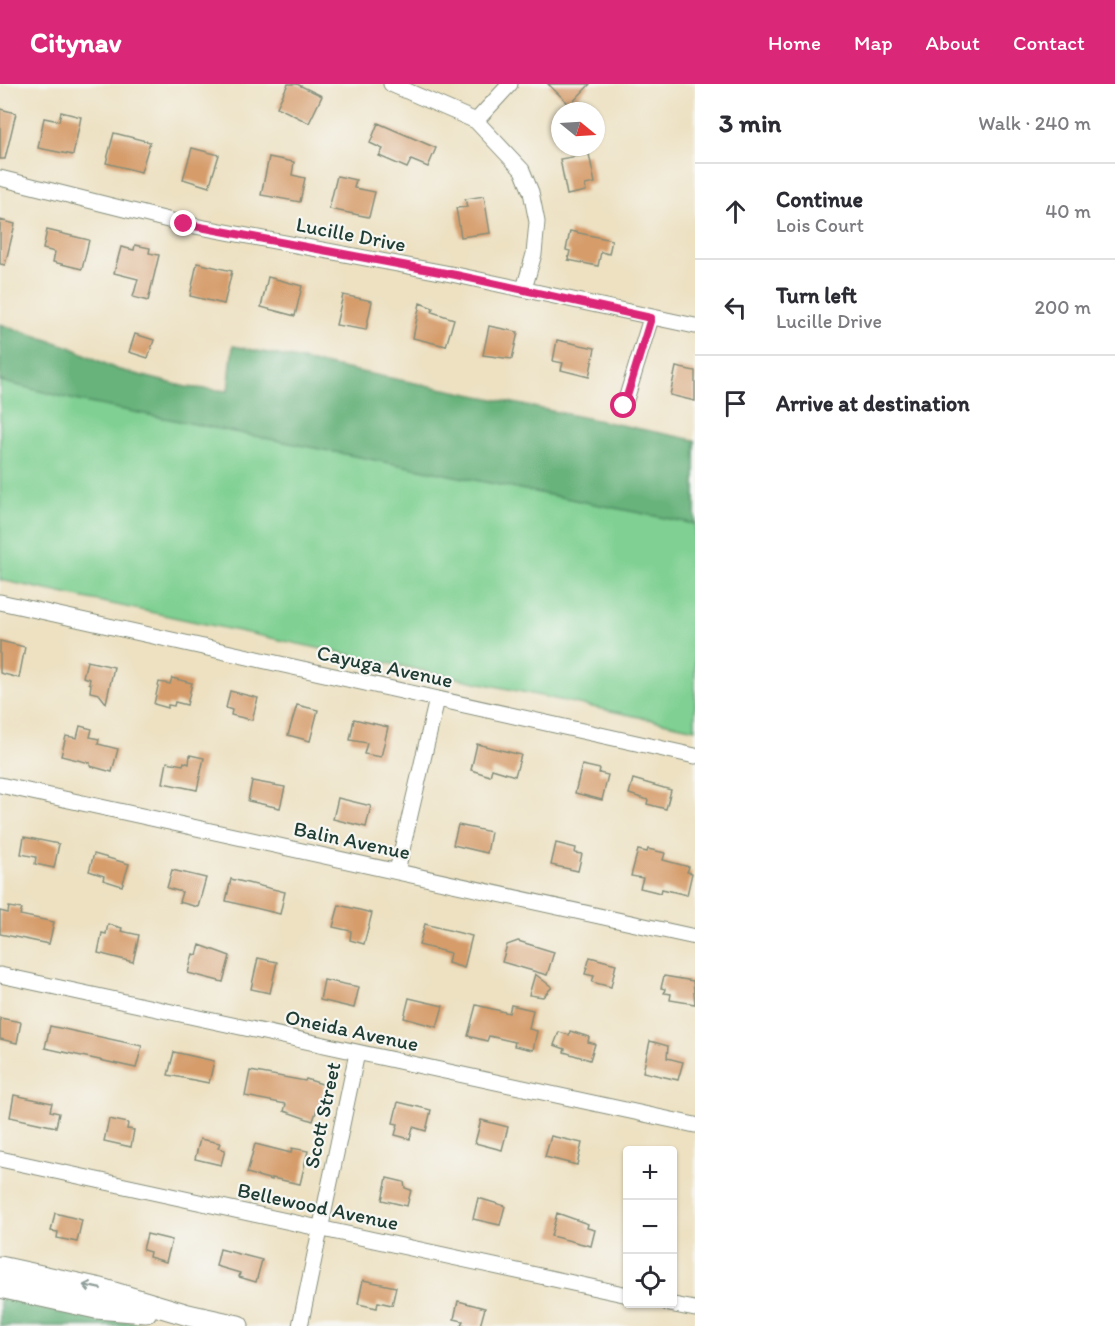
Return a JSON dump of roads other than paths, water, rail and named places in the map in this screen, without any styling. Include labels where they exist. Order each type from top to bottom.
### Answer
[{"type":"main road","points":[[0,1268],[101,1289],[189,1315],[238,1326]]},
{"type":"main road","points":[[0,1287],[96,1308],[189,1315]]},
{"type":"street","points":[[391,84],[476,121],[522,170],[531,192],[537,222],[534,254],[524,289]]},
{"type":"street","points":[[476,121],[510,84]]},
{"type":"street","name":"Lucille Drive","points":[[0,178],[184,224],[524,289],[695,326]]},
{"type":"street","points":[[624,406],[651,318]]},
{"type":"street","name":"Cayuga Avenue","points":[[0,602],[695,756]]},
{"type":"street","points":[[397,872],[436,699]]},
{"type":"street","name":"Balin Avenue","points":[[0,785],[695,937]]},
{"type":"street","name":"Oneida Avenue","points":[[0,975],[695,1125]]},
{"type":"street","name":"Scott Street","points":[[300,1326],[357,1053]]},
{"type":"street","name":"Bellewood Avenue","points":[[0,1159],[623,1293]]},
{"type":"street","points":[[677,1306],[695,1309]]}]
